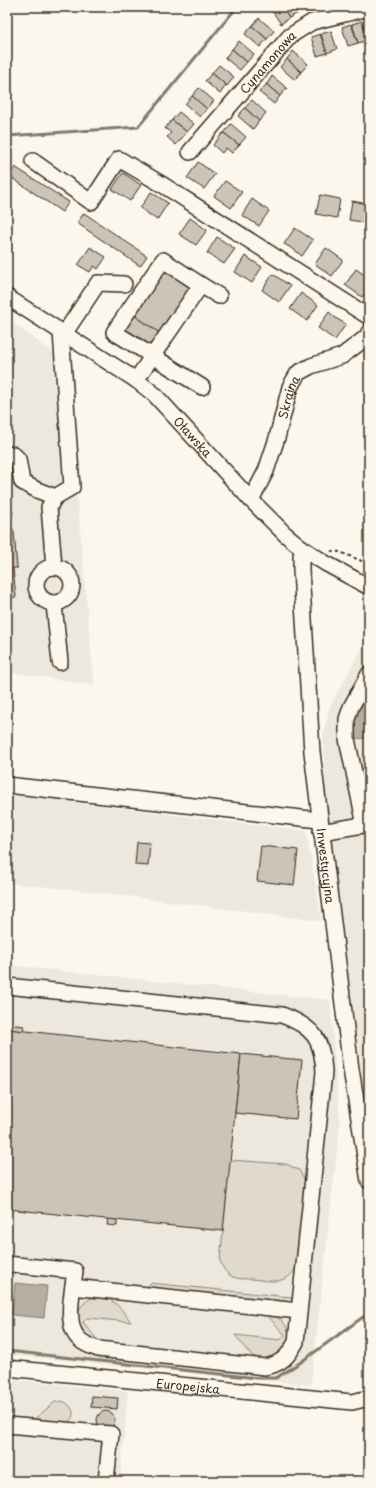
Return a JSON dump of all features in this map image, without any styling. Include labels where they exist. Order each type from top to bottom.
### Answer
[{"type":"street","name":"Cynamonowa","points":[[190,152],[290,36],[312,22],[369,8]]},
{"type":"street","points":[[33,161],[91,202],[119,159],[163,185],[369,317]]},
{"type":"street","points":[[202,387],[114,332],[163,260],[201,286],[219,296]]},
{"type":"street","points":[[54,567],[49,507],[55,497],[72,487],[62,333],[97,277],[124,284]]},
{"type":"street","points":[[136,380],[201,286]]},
{"type":"street","name":"Oławska","points":[[7,297],[136,380],[154,394],[250,500],[286,534],[302,548],[325,563],[369,587]]},
{"type":"street","name":"Skrajna","points":[[250,500],[266,471],[277,438],[290,387],[298,373],[311,366],[342,356],[367,337],[369,332]]},
{"type":"street","points":[[7,454],[13,454],[18,458],[22,482],[55,497]]},
{"type":"street","name":"Inwestycyjna","points":[[302,548],[301,570],[312,752],[320,826],[352,1069],[366,1138],[369,1181]]},
{"type":"street","points":[[54,567],[65,572],[72,582],[72,588],[66,599],[54,604],[48,603],[39,596],[35,586],[36,580],[43,571],[54,567]]},
{"type":"street","points":[[54,604],[60,662]]},
{"type":"street","points":[[7,784],[320,826],[367,825],[347,739],[348,719],[351,707],[369,674]]},
{"type":"street","points":[[7,986],[282,1015],[297,1021],[310,1029],[319,1042],[323,1056],[324,1072],[296,1342],[291,1352],[284,1360],[275,1365],[264,1367],[98,1349],[78,1338],[72,1328],[70,1317],[75,1270],[7,1264]]},
{"type":"street","points":[[73,1287],[299,1311]]},
{"type":"street","name":"Europejska","points":[[7,1368],[352,1402],[369,1398]]},
{"type":"street","points":[[9,1428],[61,1434],[82,1432],[111,1434],[106,1481]]},
{"type":"path","points":[[328,550],[340,552],[369,564]]},
{"type":"shaded area","points":[[7,318],[65,362],[94,685],[7,672]]},
{"type":"shaded area","points":[[369,636],[369,1134],[325,793],[323,735],[330,706]]},
{"type":"shaded area","points":[[369,684],[369,739],[352,738],[353,714]]},
{"type":"shaded area","points":[[7,794],[306,831],[322,921],[96,892],[7,883]]},
{"type":"shaded area","points":[[7,965],[330,1000],[340,1122],[311,1385],[7,1355]]},
{"type":"shaded area","points":[[230,1160],[286,1164],[299,1170],[306,1182],[297,1266],[288,1277],[278,1281],[235,1278],[228,1274],[222,1265],[220,1260]]},
{"type":"shaded area","points":[[15,1283],[47,1286],[44,1318],[12,1315]]},
{"type":"shaded area","points":[[150,1283],[291,1297],[293,1300],[290,1303],[149,1289],[148,1286]]},
{"type":"shaded area","points":[[98,1296],[114,1302],[131,1322],[87,1318],[83,1322],[99,1342],[90,1340],[83,1335],[77,1322],[77,1315],[84,1303]]},
{"type":"shaded area","points":[[266,1314],[273,1315],[283,1322],[288,1332],[288,1337],[283,1352],[279,1357],[262,1360],[249,1353],[235,1335],[280,1340],[285,1335]]},
{"type":"shaded area","points":[[7,1379],[128,1391],[120,1481],[7,1481]]},
{"type":"shaded area","points":[[62,1401],[70,1406],[73,1412],[73,1416],[68,1422],[63,1424],[32,1421],[55,1402]]},
{"type":"building","points":[[282,7],[289,18],[281,24],[270,8]]},
{"type":"building","points":[[282,7],[295,7],[298,13],[289,18]]},
{"type":"building","points":[[259,18],[274,31],[267,39],[252,26]]},
{"type":"building","points":[[362,21],[368,40],[358,43],[352,24]]},
{"type":"building","points":[[351,24],[358,43],[348,46],[342,27]]},
{"type":"building","points":[[252,26],[267,39],[260,47],[245,34]]},
{"type":"building","points":[[331,31],[337,49],[327,53],[321,34]]},
{"type":"building","points":[[320,34],[327,53],[317,56],[311,37]]},
{"type":"building","points":[[239,41],[254,54],[247,62],[232,49]]},
{"type":"building","points":[[232,49],[247,62],[240,70],[225,58]]},
{"type":"building","points":[[293,51],[308,64],[301,72],[287,59]]},
{"type":"building","points":[[287,59],[301,72],[295,80],[280,67]]},
{"type":"building","points":[[219,65],[234,77],[227,86],[212,73]]},
{"type":"building","points":[[212,73],[226,85],[220,94],[205,81]]},
{"type":"building","points":[[272,76],[287,88],[280,96],[266,84]]},
{"type":"building","points":[[266,84],[280,96],[274,104],[259,92]]},
{"type":"building","points":[[199,88],[214,101],[207,109],[192,96]]},
{"type":"building","points":[[192,96],[207,109],[200,117],[185,104]]},
{"type":"building","points":[[252,100],[266,113],[259,121],[245,108]]},
{"type":"building","points":[[245,108],[259,121],[253,129],[238,116]]},
{"type":"building","points":[[179,112],[194,124],[187,132],[172,120]]},
{"type":"building","points":[[172,120],[187,132],[176,145],[167,137],[171,133],[165,128]]},
{"type":"building","points":[[231,124],[246,137],[239,145],[224,133]]},
{"type":"building","points":[[223,133],[239,145],[232,153],[226,148],[222,153],[213,145]]},
{"type":"building","points":[[198,162],[215,174],[204,189],[187,178]]},
{"type":"building","points":[[15,167],[69,202],[62,212],[9,176]]},
{"type":"building","points":[[123,173],[141,185],[130,201],[112,189]]},
{"type":"building","points":[[225,181],[242,192],[231,208],[214,196]]},
{"type":"building","points":[[151,192],[168,203],[157,220],[140,208]]},
{"type":"building","points":[[320,195],[340,199],[337,218],[316,214]]},
{"type":"building","points":[[252,199],[269,211],[259,226],[242,215]]},
{"type":"building","points":[[352,201],[369,204],[369,223],[349,220]]},
{"type":"building","points":[[84,213],[147,256],[140,266],[77,223]]},
{"type":"building","points":[[190,218],[207,230],[196,245],[179,234]]},
{"type":"building","points":[[295,228],[313,240],[302,256],[284,244]]},
{"type":"building","points":[[217,237],[235,249],[224,264],[207,253]]},
{"type":"building","points":[[90,247],[106,257],[98,269],[94,266],[90,272],[78,265]]},
{"type":"building","points":[[326,248],[343,260],[332,276],[315,264]]},
{"type":"building","points":[[245,256],[262,267],[252,283],[235,272]]},
{"type":"building","points":[[356,269],[369,278],[369,287],[362,297],[345,285]]},
{"type":"building","points":[[164,270],[192,289],[161,334],[134,315]]},
{"type":"building","points":[[273,274],[290,286],[279,302],[262,290]]},
{"type":"building","points":[[301,293],[318,305],[307,321],[290,309]]},
{"type":"building","points":[[329,312],[346,324],[335,340],[318,328]]},
{"type":"building","points":[[134,315],[161,334],[151,349],[123,331]]},
{"type":"building","points":[[13,512],[11,520],[14,532],[18,568],[13,568],[16,597],[7,598],[7,513]]},
{"type":"building","points":[[137,842],[150,843],[148,866],[135,865]]},
{"type":"building","points":[[261,846],[298,850],[294,885],[257,881]]},
{"type":"building","points":[[8,1024],[24,1026],[23,1031],[7,1029]]},
{"type":"building","points":[[7,1029],[241,1054],[223,1231],[7,1209]]},
{"type":"building","points":[[241,1054],[302,1060],[296,1119],[235,1113]]},
{"type":"building","points":[[108,1219],[117,1220],[117,1226],[107,1225]]},
{"type":"building","points":[[92,1396],[118,1398],[117,1409],[91,1407]]},
{"type":"building","points":[[106,1411],[112,1414],[115,1420],[112,1426],[106,1429],[100,1426],[97,1420],[100,1414]]},
{"type":"waterway","points":[[7,136],[138,127],[237,7]]},
{"type":"waterway","points":[[7,1351],[257,1378],[276,1378],[301,1362],[363,1317]]}]
